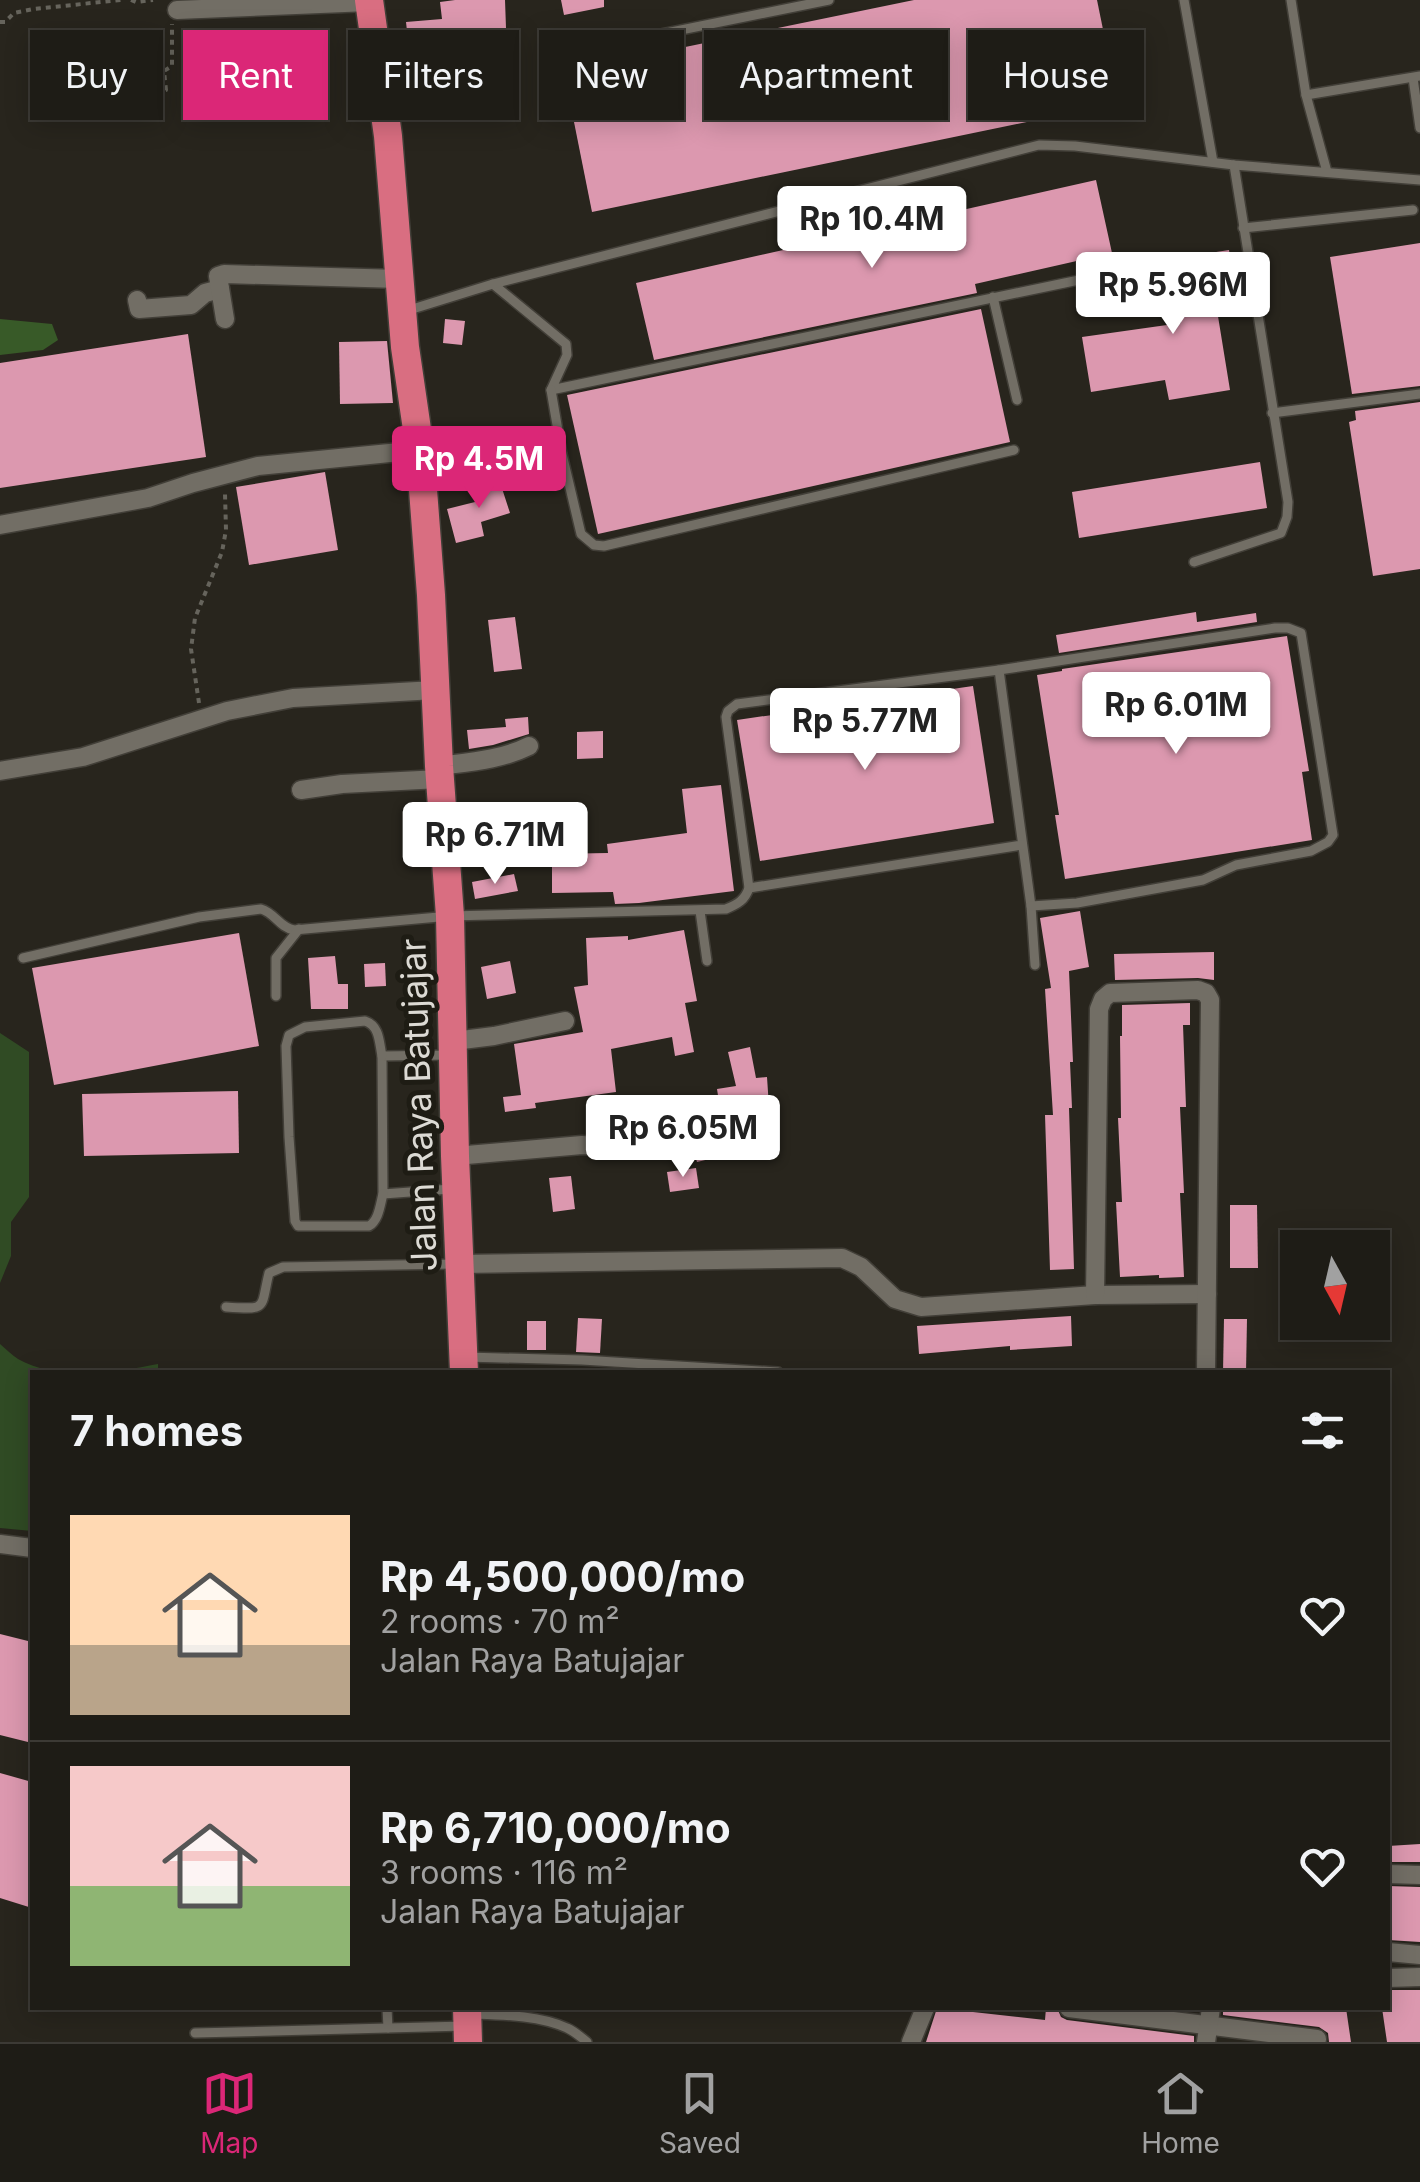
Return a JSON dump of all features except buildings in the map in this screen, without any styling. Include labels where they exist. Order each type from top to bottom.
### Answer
[{"type":"highway","name":"Jalan Raya Batujajar","points":[[369,1],[388,136],[398,279],[420,450],[431,595],[450,916],[464,1364]]},
{"type":"street","points":[[177,10],[369,1]]},
{"type":"street","points":[[225,319],[218,276],[224,274],[398,279]]},
{"type":"street","points":[[137,300],[139,310],[190,305],[205,292],[220,290]]},
{"type":"street","points":[[0,525],[148,498],[258,466],[420,450]]},
{"type":"street","points":[[0,771],[83,757],[227,712],[293,698],[435,690]]},
{"type":"street","points":[[300,790],[440,772],[528,746]]},
{"type":"street","points":[[1095,1295],[1099,1009],[1110,993],[1198,990],[1210,1000],[1206,1370]]},
{"type":"street","points":[[453,1048],[564,1021]]},
{"type":"street","points":[[455,1156],[585,1144],[631,1149],[750,1120]]},
{"type":"street","points":[[461,1264],[842,1258],[861,1267],[895,1299],[920,1308],[1095,1295],[1207,1294]]},
{"type":"street","points":[[0,1544],[30,1548]]},
{"type":"street","points":[[1390,1874],[1420,1875]]},
{"type":"street","points":[[1390,1952],[1420,1955]]},
{"type":"street","points":[[1390,1978],[1420,1977]]},
{"type":"street","points":[[910,2042],[924,2010]]},
{"type":"street","points":[[1085,2010],[1316,2038]]},
{"type":"lane","points":[[681,30],[830,0]]},
{"type":"lane","points":[[1184,0],[1213,162]]},
{"type":"lane","points":[[1291,0],[1306,95],[1327,172]]},
{"type":"lane","points":[[1306,95],[1417,77],[1420,128]]},
{"type":"lane","points":[[402,312],[493,284],[1028,146],[1075,146],[1234,165],[1420,180]]},
{"type":"lane","points":[[1194,562],[1281,533],[1288,502],[1234,165]]},
{"type":"lane","points":[[1243,228],[1413,210]]},
{"type":"lane","points":[[551,390],[1103,275]]},
{"type":"lane","points":[[493,284],[566,344],[567,355],[551,390],[579,527],[594,545],[604,546],[1014,450]]},
{"type":"lane","points":[[994,298],[1017,400]]},
{"type":"lane","points":[[1272,413],[1420,394]]},
{"type":"lane","points":[[23,958],[199,917],[261,909],[284,927],[299,929],[450,916],[726,909],[746,897],[749,888],[726,717],[732,707],[742,702],[999,670],[1276,628],[1297,630],[1304,637],[1333,835],[1328,842],[1320,848],[1236,865],[1206,880],[1077,903],[1031,906]]},
{"type":"lane","points":[[999,670],[1031,906],[1035,965]]},
{"type":"lane","points":[[749,888],[1022,845]]},
{"type":"lane","points":[[700,912],[706,961]]},
{"type":"lane","points":[[276,996],[276,958],[299,929]]},
{"type":"lane","points":[[365,1021],[377,1029],[382,1056],[383,1194],[373,1223],[298,1226],[288,1136],[289,1035],[305,1027],[365,1021]]},
{"type":"lane","points":[[382,1056],[453,1048]]},
{"type":"lane","points":[[383,1194],[456,1188]]},
{"type":"lane","points":[[226,1308],[260,1306],[265,1299],[268,1275],[283,1267],[461,1264]]},
{"type":"lane","points":[[582,1360],[582,1370]]},
{"type":"lane","points":[[464,1364],[582,1360],[745,1370]]},
{"type":"lane","points":[[386,2010],[388,2028]]},
{"type":"lane","points":[[195,2033],[388,2028],[467,2022],[500,2015],[568,2028],[587,2042]]},
{"type":"path","points":[[0,22],[14,13],[33,9],[121,0]]},
{"type":"path","points":[[131,0],[153,0]]},
{"type":"path","points":[[163,91],[164,71],[172,66],[171,26],[177,10]]},
{"type":"path","points":[[200,721],[191,649],[194,618],[222,552],[226,530],[224,474]]},
{"type":"green space","points":[[0,319],[52,324],[58,340],[43,350],[0,355]]},
{"type":"green space","points":[[0,1033],[29,1052],[29,1197],[11,1222],[11,1256],[0,1283]]},
{"type":"green space","points":[[0,1344],[18,1359],[50,1370],[30,1370],[30,1531],[0,1528]]},
{"type":"green space","points":[[158,1364],[158,1370],[125,1370]]}]
